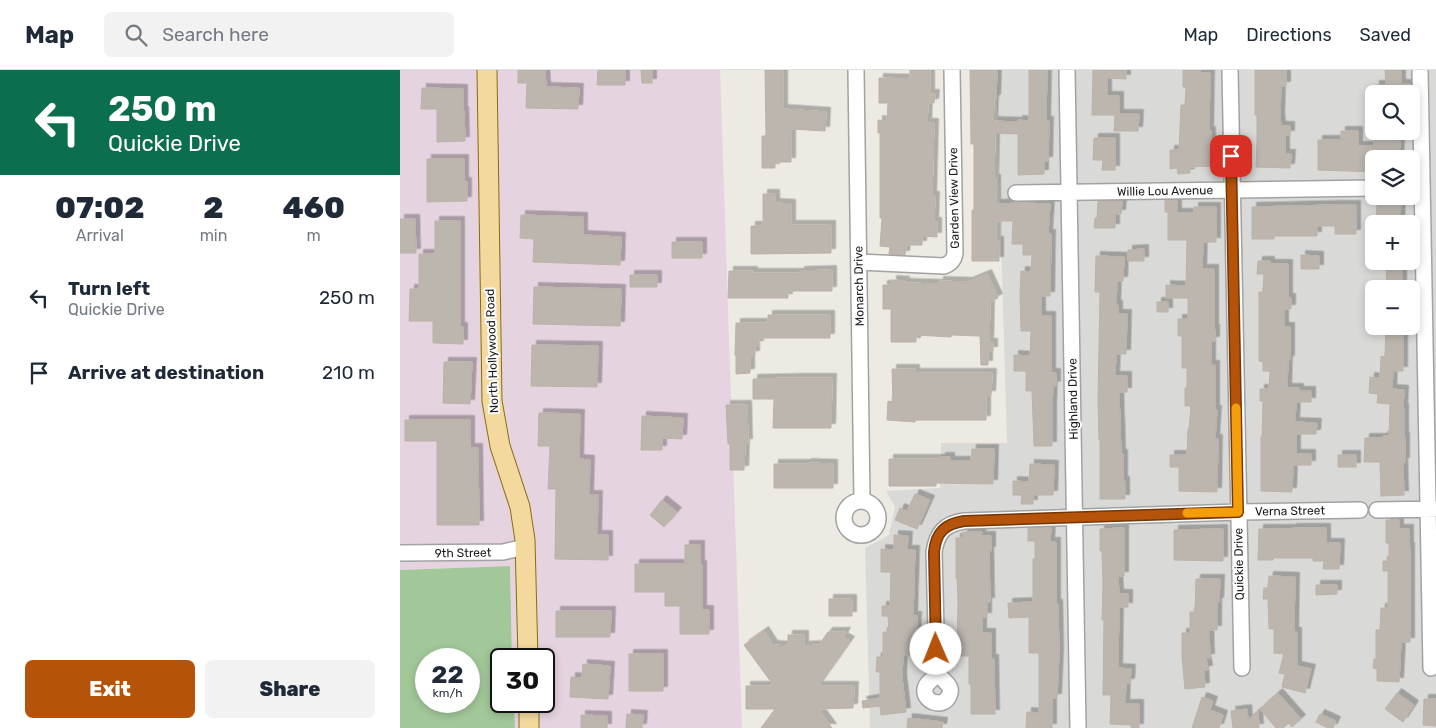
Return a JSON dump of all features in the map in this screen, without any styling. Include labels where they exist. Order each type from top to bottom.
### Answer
[{"type":"main road","name":"North Hollywood Road","points":[[487,70],[492,401],[500,446],[520,507],[525,547],[528,648]]},
{"type":"main road","points":[[528,713],[529,728]]},
{"type":"street","name":"Monarch Drive","points":[[856,70],[862,502]]},
{"type":"street","name":"Garden View Drive","points":[[859,262],[944,266],[949,264],[954,258],[952,70]]},
{"type":"street","name":"Highland Drive","points":[[1067,70],[1078,728]]},
{"type":"street","name":"Quickie Drive","points":[[1230,70],[1242,668]]},
{"type":"street","points":[[1420,70],[1432,509],[1431,668]]},
{"type":"street","name":"Willie Lou Avenue","points":[[1016,193],[1365,188]]},
{"type":"street","points":[[1377,510],[1432,509]]},
{"type":"street","name":"Verna Street","points":[[937,668],[935,543],[942,530],[954,522],[1238,512],[1360,510]]},
{"type":"street","name":"9th Street","points":[[400,554],[503,552],[525,547]]},
{"type":"shaded area","points":[[400,70],[720,70],[742,728],[515,728],[514,713],[555,713],[555,648],[512,648],[510,566],[400,570]]},
{"type":"shaded area","points":[[996,70],[1436,70],[1436,728],[870,728],[865,548],[889,535],[895,507],[886,491],[940,488],[941,443],[1007,443]]},
{"type":"green space","points":[[510,566],[512,648],[490,648],[490,713],[514,713],[515,728],[400,728],[400,570]]},
{"type":"building","points":[[518,70],[545,70],[546,87],[579,88],[578,109],[526,108],[527,83],[518,83]]},
{"type":"building","points":[[598,70],[625,70],[625,85],[597,85]]},
{"type":"building","points":[[641,70],[652,70],[652,83],[642,83]]},
{"type":"building","points":[[765,70],[783,70],[783,109],[826,112],[825,131],[791,129],[791,162],[775,162],[775,168],[762,168],[762,136],[766,136]]},
{"type":"building","points":[[910,70],[930,70],[930,94],[935,94],[934,103],[928,103],[927,123],[934,123],[932,196],[935,196],[934,222],[937,222],[937,237],[922,236],[922,245],[906,245],[905,255],[889,254],[890,247],[880,246],[882,218],[880,218],[880,133],[878,133],[878,120],[887,121],[888,103],[879,103],[879,78],[910,79]]},
{"type":"building","points":[[970,70],[997,71],[993,121],[1018,122],[1018,120],[1029,121],[1029,70],[1047,70],[1046,121],[1049,121],[1048,161],[1044,161],[1044,174],[1018,175],[1018,134],[995,133],[994,179],[996,179],[996,204],[1050,204],[1048,234],[1051,234],[1050,296],[1041,296],[1041,316],[1051,316],[1051,373],[1056,373],[1056,386],[1053,385],[1052,446],[1034,446],[1032,391],[1026,391],[1026,371],[1014,371],[1014,355],[1030,356],[1031,331],[1021,331],[1020,294],[1021,271],[1031,272],[1032,255],[1023,255],[1023,244],[1012,244],[1013,221],[996,221],[999,261],[972,261],[974,144],[971,144]]},
{"type":"building","points":[[1093,70],[1126,70],[1126,79],[1107,78],[1107,96],[1119,96],[1119,114],[1139,114],[1138,131],[1114,131],[1115,115],[1092,115]]},
{"type":"building","points":[[1183,70],[1200,70],[1200,73],[1210,73],[1209,131],[1211,131],[1211,166],[1190,167],[1190,173],[1178,174],[1177,168],[1170,169],[1170,150],[1179,150],[1181,105],[1185,105],[1186,87],[1183,87]]},
{"type":"building","points":[[1255,70],[1286,70],[1286,86],[1281,86],[1280,118],[1281,126],[1290,126],[1290,135],[1285,135],[1285,154],[1291,154],[1290,168],[1256,167],[1257,115],[1255,115]]},
{"type":"building","points":[[1385,70],[1401,70],[1401,84],[1410,84],[1410,85],[1386,85]]},
{"type":"building","points":[[422,88],[463,89],[465,141],[437,142],[437,109],[421,109]]},
{"type":"building","points":[[1341,131],[1358,131],[1358,146],[1374,146],[1374,140],[1400,140],[1400,150],[1365,150],[1365,172],[1318,170],[1318,140],[1341,140]]},
{"type":"building","points":[[1094,138],[1115,138],[1115,170],[1102,170],[1103,160],[1093,160]]},
{"type":"building","points":[[427,159],[464,159],[464,182],[467,182],[467,201],[427,202]]},
{"type":"building","points":[[763,194],[775,194],[775,203],[791,204],[791,225],[831,225],[831,253],[751,254],[751,226],[763,226]]},
{"type":"building","points":[[1165,200],[1177,200],[1177,213],[1194,213],[1194,207],[1216,207],[1216,242],[1203,242],[1202,269],[1214,269],[1215,341],[1211,341],[1211,365],[1215,365],[1215,410],[1217,410],[1215,439],[1218,439],[1217,492],[1179,491],[1179,467],[1170,467],[1170,455],[1187,455],[1191,406],[1185,406],[1187,368],[1182,368],[1182,336],[1178,336],[1178,319],[1188,319],[1188,298],[1166,298],[1166,285],[1186,286],[1187,240],[1168,240],[1168,212],[1165,212]]},
{"type":"building","points":[[1098,201],[1122,201],[1121,214],[1115,214],[1115,228],[1094,228],[1095,218],[1097,218]]},
{"type":"building","points":[[1356,205],[1356,234],[1335,234],[1335,226],[1317,226],[1317,236],[1274,236],[1274,239],[1252,239],[1252,207]]},
{"type":"building","points":[[1377,205],[1401,205],[1400,215],[1376,215]]},
{"type":"building","points":[[521,215],[583,217],[583,235],[621,237],[620,265],[533,262],[534,239],[520,238]]},
{"type":"building","points":[[400,219],[415,219],[416,253],[400,253]]},
{"type":"building","points":[[435,221],[460,221],[460,327],[463,327],[463,344],[433,343],[433,321],[409,321],[410,289],[419,289],[419,254],[435,254]]},
{"type":"building","points":[[672,242],[702,242],[702,258],[672,258]]},
{"type":"building","points":[[1144,249],[1144,261],[1128,261],[1128,250]]},
{"type":"building","points":[[1301,255],[1319,256],[1319,269],[1301,269]]},
{"type":"building","points":[[1096,256],[1124,257],[1123,281],[1117,281],[1116,305],[1118,305],[1118,314],[1127,314],[1126,354],[1116,354],[1115,376],[1127,376],[1127,392],[1119,392],[1125,499],[1100,499],[1098,399],[1100,292],[1095,292]]},
{"type":"building","points":[[1258,261],[1270,261],[1270,264],[1288,264],[1288,298],[1291,298],[1291,309],[1284,309],[1284,327],[1290,327],[1290,360],[1288,360],[1287,388],[1311,391],[1311,402],[1296,402],[1295,422],[1317,423],[1316,434],[1296,434],[1296,454],[1311,454],[1311,465],[1293,465],[1292,492],[1261,491],[1263,401],[1260,401],[1260,389],[1269,389],[1270,371],[1263,371],[1263,362],[1259,361],[1259,292],[1263,292],[1264,274],[1257,274]]},
{"type":"building","points":[[832,270],[832,291],[788,291],[788,298],[728,298],[729,271],[800,273],[800,271]]},
{"type":"building","points":[[1386,270],[1402,270],[1402,280],[1387,280]]},
{"type":"building","points":[[987,274],[998,298],[990,302],[989,343],[993,343],[993,351],[988,351],[988,365],[981,365],[980,336],[916,335],[916,342],[891,342],[891,309],[883,309],[883,285],[892,285],[892,280],[905,281],[905,283],[939,284],[939,281],[968,282]]},
{"type":"building","points":[[630,275],[657,275],[657,287],[630,287]]},
{"type":"building","points":[[534,287],[621,289],[620,326],[533,324]]},
{"type":"building","points":[[1157,302],[1168,302],[1168,312],[1157,312]]},
{"type":"building","points":[[768,315],[830,315],[830,338],[759,338],[759,345],[755,345],[755,355],[750,355],[750,373],[736,374],[736,323],[768,323]]},
{"type":"building","points":[[1386,335],[1403,335],[1403,371],[1393,371],[1392,389],[1404,390],[1404,495],[1381,496],[1380,462],[1364,462],[1365,438],[1389,436],[1390,404],[1377,403],[1378,394],[1369,393],[1370,377],[1380,378],[1381,356],[1385,357]]},
{"type":"building","points":[[532,345],[598,346],[597,387],[531,386]]},
{"type":"building","points":[[444,362],[472,362],[470,404],[443,403]]},
{"type":"building","points":[[892,369],[915,369],[915,373],[992,373],[991,395],[986,395],[986,420],[915,420],[915,422],[887,420],[888,401],[893,402]]},
{"type":"building","points":[[832,378],[831,428],[773,428],[774,399],[753,399],[753,379]]},
{"type":"building","points":[[726,405],[747,405],[748,443],[745,443],[744,470],[730,470],[730,444],[728,444]]},
{"type":"building","points":[[539,413],[580,414],[579,459],[590,460],[589,495],[598,495],[597,535],[608,535],[608,560],[555,559],[556,489],[548,489],[550,446],[538,446]]},
{"type":"building","points":[[642,416],[683,418],[682,439],[662,438],[662,450],[641,450]]},
{"type":"building","points":[[405,420],[470,420],[470,448],[478,448],[479,525],[437,525],[437,441],[405,441]]},
{"type":"building","points":[[972,449],[994,449],[993,484],[936,483],[936,486],[889,486],[889,459],[941,459],[941,457],[950,457],[950,461],[971,461]]},
{"type":"building","points":[[1338,455],[1356,455],[1356,467],[1338,467]]},
{"type":"building","points":[[774,464],[833,464],[833,488],[774,488]]},
{"type":"building","points":[[1030,464],[1054,465],[1053,495],[1033,495],[1033,504],[1021,504],[1022,495],[1013,495],[1013,481],[1029,482]]},
{"type":"building","points":[[915,494],[930,500],[917,529],[895,520],[900,508],[907,511]]},
{"type":"building","points":[[662,500],[677,512],[664,527],[650,515]]},
{"type":"building","points":[[1386,520],[1399,520],[1399,529],[1409,529],[1410,642],[1401,642],[1399,682],[1377,681],[1377,669],[1373,668],[1374,659],[1376,659],[1376,630],[1380,630],[1381,608],[1388,608],[1388,571],[1383,571],[1383,561],[1389,561],[1389,543],[1386,543]]},
{"type":"building","points":[[1028,528],[1051,528],[1050,542],[1056,542],[1056,604],[1058,604],[1059,652],[1057,698],[1052,698],[1052,728],[1026,728],[1027,712],[1039,713],[1039,653],[1029,653],[1029,617],[1009,618],[1008,603],[1033,602],[1035,541],[1028,541]]},
{"type":"building","points":[[1124,528],[1124,576],[1118,576],[1119,594],[1128,594],[1128,607],[1119,607],[1118,668],[1131,669],[1130,683],[1126,683],[1125,704],[1139,704],[1139,728],[1131,728],[1131,725],[1110,724],[1111,695],[1103,695],[1104,620],[1102,620],[1103,585],[1100,529]]},
{"type":"building","points":[[1326,528],[1326,543],[1340,543],[1339,569],[1323,569],[1324,561],[1313,561],[1313,558],[1258,560],[1259,529]]},
{"type":"building","points":[[1223,529],[1223,561],[1174,560],[1174,530]]},
{"type":"building","points":[[963,532],[982,532],[981,536],[991,536],[991,551],[989,551],[990,602],[987,602],[987,617],[982,617],[982,633],[991,633],[991,659],[994,659],[995,714],[971,714],[969,656],[961,656],[961,647],[957,647],[956,538],[963,538]]},
{"type":"building","points":[[894,535],[908,536],[907,550],[915,550],[913,616],[917,616],[916,644],[911,644],[911,655],[903,655],[902,678],[906,712],[881,715],[880,706],[863,708],[862,701],[880,698],[880,672],[876,672],[877,657],[883,657],[883,632],[889,632],[888,616],[882,616],[882,606],[890,606],[891,572],[881,572],[881,549],[894,550]]},
{"type":"building","points":[[685,545],[700,545],[702,610],[709,610],[709,634],[680,634],[680,606],[665,606],[665,592],[635,592],[635,564],[685,564]]},
{"type":"building","points":[[1269,576],[1295,577],[1294,632],[1297,632],[1297,666],[1311,669],[1305,693],[1282,687],[1285,674],[1279,673],[1284,654],[1274,653],[1274,629],[1269,629],[1268,599],[1263,599],[1264,588],[1268,588]]},
{"type":"building","points":[[1196,579],[1220,579],[1219,602],[1217,602],[1217,630],[1209,630],[1210,658],[1206,658],[1208,670],[1204,670],[1205,687],[1185,689],[1182,633],[1190,633],[1190,612],[1195,612]]},
{"type":"building","points":[[1316,585],[1337,585],[1337,594],[1316,595]]},
{"type":"building","points":[[829,599],[852,599],[852,616],[829,616]]},
{"type":"building","points":[[556,611],[611,611],[610,637],[556,637]]},
{"type":"building","points":[[764,631],[773,645],[788,646],[788,635],[804,635],[804,646],[819,645],[828,632],[846,632],[843,637],[850,641],[818,686],[854,686],[853,708],[818,709],[832,728],[761,728],[775,709],[746,709],[746,686],[774,686],[744,645]]},
{"type":"building","points":[[629,654],[663,654],[663,691],[629,691]]},
{"type":"building","points":[[583,664],[610,666],[608,699],[570,697],[571,677],[582,678]]},
{"type":"building","points":[[1278,693],[1301,719],[1292,727],[1289,723],[1283,728],[1276,728],[1260,709]]},
{"type":"building","points":[[1397,693],[1414,705],[1403,722],[1385,709]]},
{"type":"building","points":[[1202,697],[1213,701],[1210,710],[1223,715],[1219,728],[1192,728]]},
{"type":"building","points":[[1424,699],[1436,699],[1436,726],[1423,725]]},
{"type":"building","points":[[1247,709],[1248,720],[1258,711],[1259,728],[1233,728],[1231,711]]},
{"type":"building","points":[[627,714],[643,715],[642,728],[626,728]]},
{"type":"building","points":[[1320,714],[1336,721],[1333,728],[1328,728],[1316,722]]},
{"type":"building","points":[[581,715],[607,716],[607,728],[581,728]]},
{"type":"building","points":[[908,718],[943,722],[942,728],[907,728]]},
{"type":"slow traffic","points":[[1187,513],[1238,512],[1236,408]]},
{"type":"route","points":[[936,649],[935,543],[942,530],[954,522],[1238,512],[1231,156]]}]
